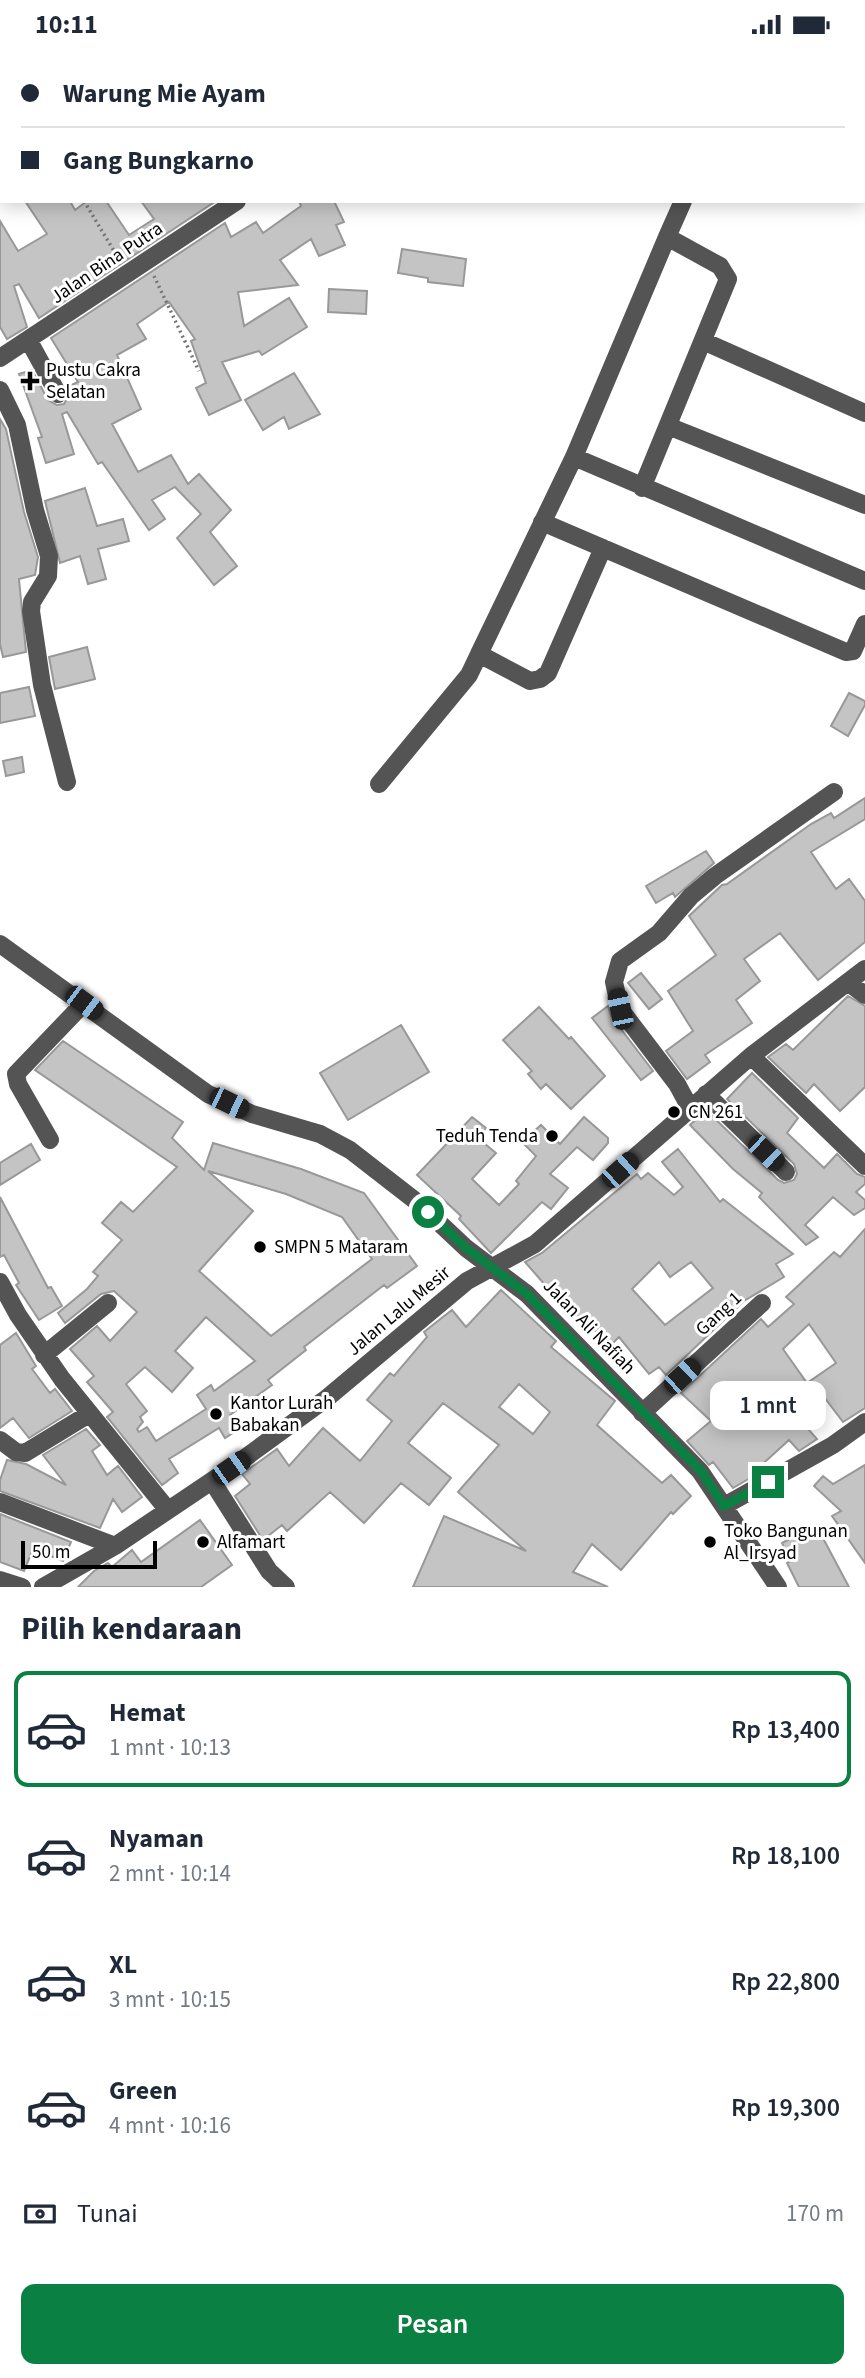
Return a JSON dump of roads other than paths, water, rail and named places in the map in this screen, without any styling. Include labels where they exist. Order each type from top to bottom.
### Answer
[{"type":"street","name":"Jalan Bina Putra","points":[[0,358],[234,203]]},
{"type":"street","points":[[379,784],[468,675],[479,654],[574,457],[681,203]]},
{"type":"street","points":[[642,488],[728,279],[726,273],[709,259],[667,237]]},
{"type":"street","points":[[29,341],[58,394]]},
{"type":"street","points":[[703,341],[865,413]]},
{"type":"street","points":[[0,390],[17,425],[49,556],[48,576],[32,603],[31,611],[43,685],[67,782]]},
{"type":"street","points":[[668,426],[865,505]]},
{"type":"street","points":[[574,457],[865,582]]},
{"type":"street","points":[[542,522],[846,652],[851,652],[856,646],[865,624]]},
{"type":"street","points":[[479,654],[530,681],[540,679],[548,673],[603,548]]},
{"type":"street","points":[[690,1108],[677,1084],[620,1009],[614,982],[620,961],[659,933],[691,896],[715,876],[834,792]]},
{"type":"street","name":"Jalan Ali Nafiah","points":[[0,944],[208,1094],[252,1114],[320,1134],[350,1150],[527,1294],[701,1471],[773,1585]]},
{"type":"street","name":"Jalan Lalu Mesir","points":[[43,1587],[115,1546],[212,1481],[327,1398],[467,1281],[535,1244],[751,1056],[865,969]]},
{"type":"street","points":[[849,983],[865,995]]},
{"type":"street","points":[[50,1140],[18,1084],[16,1074],[84,1003]]},
{"type":"street","points":[[751,1056],[865,1166]]},
{"type":"street","points":[[706,1094],[786,1172]]},
{"type":"street","points":[[0,1282],[44,1355],[167,1509]]},
{"type":"street","points":[[44,1355],[108,1303]]},
{"type":"street","name":"Gang 1","points":[[642,1413],[762,1303]]},
{"type":"street","points":[[0,1440],[16,1452],[26,1453],[89,1413]]},
{"type":"street","points":[[724,1506],[861,1434]]},
{"type":"street","points":[[212,1481],[268,1571],[286,1587]]},
{"type":"street","points":[[0,1502],[115,1546]]},
{"type":"street","points":[[0,1580],[22,1587]]},
{"type":"place","name":"Pustu Cakra Selatan","points":[[30,381]]},
{"type":"place","name":"CN 261","points":[[674,1112]]},
{"type":"place","name":"Teduh Tenda","points":[[552,1136]]},
{"type":"place","name":"SMPN 5 Mataram","points":[[260,1247]]},
{"type":"place","name":"Kantor Lurah Babakan","points":[[216,1414]]},
{"type":"place","name":"Alfamart","points":[[203,1542]]},
{"type":"place","name":"Toko Bangunan Al_Irsyad","points":[[710,1542]]}]
